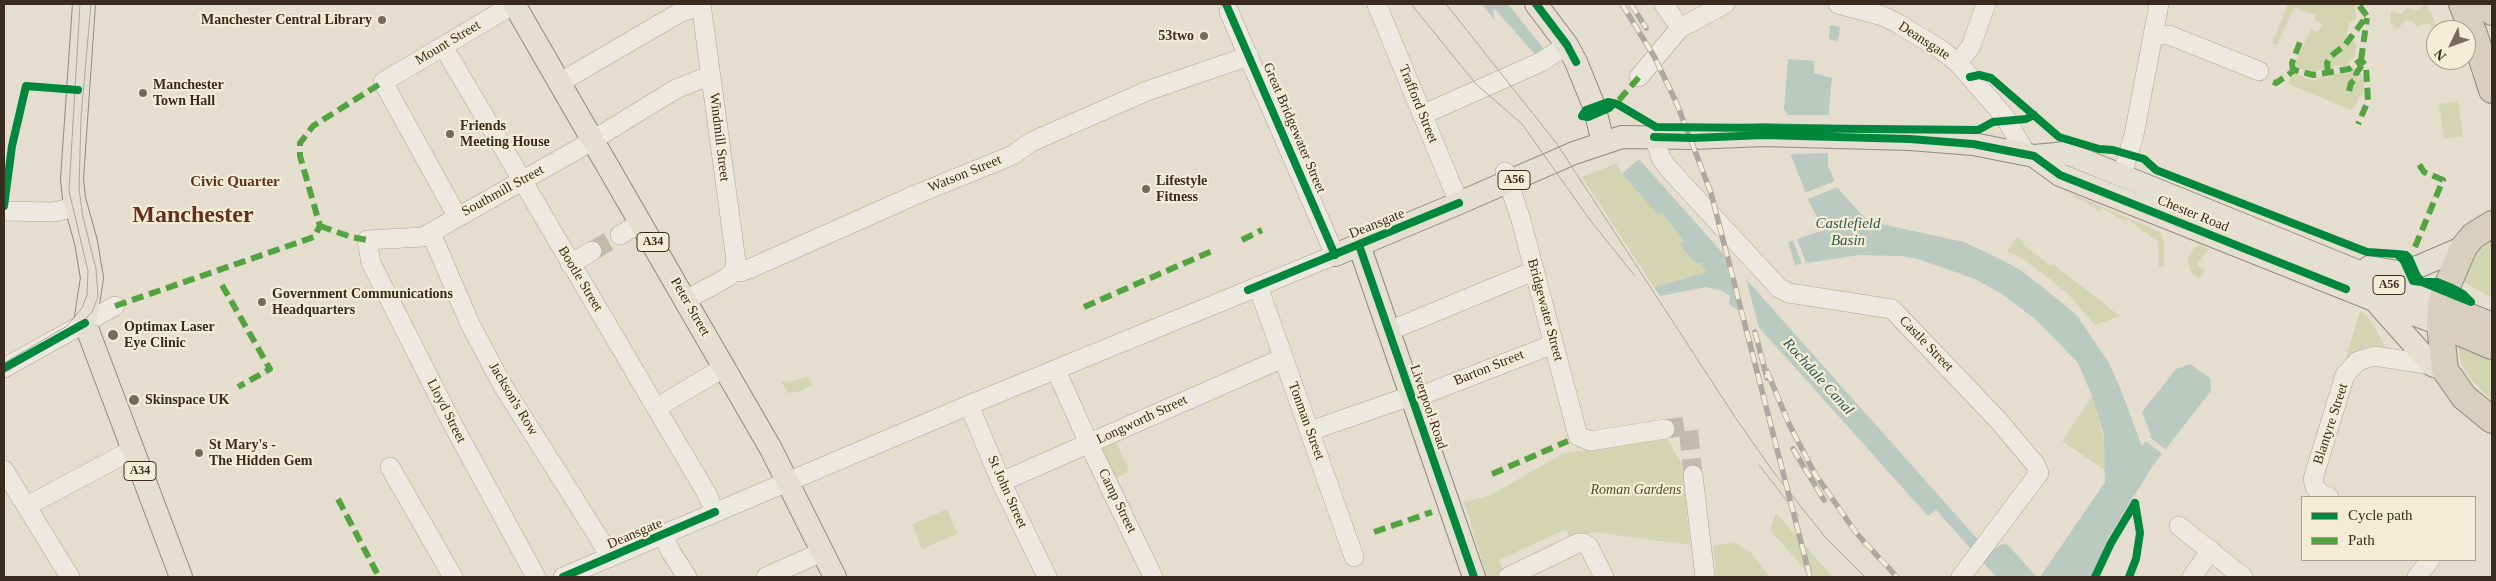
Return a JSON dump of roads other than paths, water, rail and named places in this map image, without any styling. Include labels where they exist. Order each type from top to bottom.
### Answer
[{"type":"highway","points":[[2462,4],[2492,90]]},
{"type":"highway","points":[[2489,4],[2492,12]]},
{"type":"highway","points":[[2492,210],[2446,286],[2441,314],[2439,367],[2464,397],[2492,420]]},
{"type":"highway","name":"Chester Road","points":[[2441,314],[2492,326]]},
{"type":"highway","name":"Chester Road","points":[[2441,314],[2492,346]]},
{"type":"main road","name":"A34","points":[[84,4],[72,180],[75,207],[86,242],[92,278],[85,323],[181,577]]},
{"type":"main road","name":"Peter Street","points":[[514,4],[686,300],[788,482]]},
{"type":"main road","points":[[1536,4],[1567,45],[1591,98],[1602,142]]},
{"type":"main road","name":"A56","points":[[1602,142],[1622,137],[1693,138],[1763,135],[1910,139],[1973,144],[2030,155]]},
{"type":"main road","name":"Deansgate","points":[[1335,255],[1459,204],[1507,177],[1602,142]]},
{"type":"main road","name":"Chester Road","points":[[2030,155],[2066,153],[2338,262],[2441,314]]},
{"type":"main road","name":"Chester Road","points":[[2030,155],[2060,175],[2374,300],[2441,314]]},
{"type":"main road","points":[[2338,262],[2398,272],[2420,266],[2476,236]]},
{"type":"main road","name":"Liverpool Road","points":[[1360,245],[1474,577]]},
{"type":"main road","points":[[2374,300],[2439,367]]},
{"type":"main road","name":"A34","points":[[788,482],[835,577]]},
{"type":"street","name":"Mount Street","points":[[458,216],[383,82],[514,4]]},
{"type":"street","points":[[559,82],[679,13],[701,4]]},
{"type":"street","name":"Windmill Street","points":[[701,4],[736,256],[734,271]]},
{"type":"street","points":[[1664,4],[1680,28]]},
{"type":"street","points":[[1639,77],[1680,28],[1724,4]]},
{"type":"street","name":"Deansgate","points":[[1838,4],[1883,16],[1940,49],[1958,63],[2005,116],[2030,155]]},
{"type":"street","points":[[1958,63],[1971,46],[1986,4]]},
{"type":"street","points":[[2122,175],[2134,135],[2159,4]]},
{"type":"street","name":"Trafford Street","points":[[1377,5],[1459,204]]},
{"type":"street","name":"Great Bridgewater Street","points":[[1229,12],[1335,255]]},
{"type":"street","points":[[2154,35],[2170,35],[2259,70]]},
{"type":"street","points":[[1422,115],[1541,62],[1567,45]]},
{"type":"street","name":"Bootle Street","points":[[443,46],[707,494],[715,512]]},
{"type":"street","name":"Watson Street","points":[[686,300],[728,277],[734,271],[740,272],[749,269],[915,195],[1014,155],[1031,142],[1147,91],[1249,56]]},
{"type":"street","name":"Southmill Street","points":[[367,240],[416,239],[431,233],[593,140],[676,89],[711,75]]},
{"type":"street","name":"Castle Street","points":[[1654,137],[1661,158],[1668,168],[1779,288],[1789,293],[1892,309],[1992,413],[2020,446],[2039,473],[1961,577]]},
{"type":"street","name":"Bridgewater Street","points":[[1507,177],[1535,272],[1575,431],[1581,438],[1590,441],[1665,429]]},
{"type":"street","points":[[4,211],[54,212],[75,207]]},
{"type":"street","points":[[620,235],[641,222]]},
{"type":"street","name":"Jackson's Row","points":[[431,233],[475,333],[503,386],[601,542],[609,558]]},
{"type":"street","name":"Lloyd Street","points":[[367,240],[370,263],[453,425],[536,577]]},
{"type":"street","points":[[570,264],[592,251]]},
{"type":"street","name":"Deansgate","points":[[563,577],[969,406],[1335,255]]},
{"type":"street","points":[[1389,330],[1535,272]]},
{"type":"street","name":"Tonman Street","points":[[1258,286],[1354,557]]},
{"type":"street","points":[[7,360],[85,323],[115,306]]},
{"type":"street","name":"Barton Street","points":[[1310,431],[1412,397],[1554,344]]},
{"type":"street","name":"Blantyre Street","points":[[2326,496],[2315,488],[2313,479],[2345,375],[2351,368],[2366,358],[2374,356],[2439,367]]},
{"type":"street","name":"Longworth Street","points":[[1001,482],[1283,358]]},
{"type":"street","points":[[656,408],[724,367]]},
{"type":"street","name":"Camp Street","points":[[1056,370],[1089,444],[1153,577]]},
{"type":"street","name":"St John Street","points":[[969,406],[1001,482],[1047,577]]},
{"type":"street","points":[[26,506],[132,450]]},
{"type":"street","points":[[390,467],[453,577]]},
{"type":"street","points":[[4,470],[70,577]]},
{"type":"street","points":[[1693,474],[1704,577]]},
{"type":"street","points":[[2179,526],[2243,577]]},
{"type":"street","points":[[663,535],[687,577]]},
{"type":"street","points":[[1508,577],[1578,544],[1584,543],[1589,547],[1604,577]]},
{"type":"street","points":[[2192,577],[2211,550]]},
{"type":"street","points":[[766,577],[822,552]]},
{"type":"street","points":[[2417,577],[2429,561]]},
{"type":"water","points":[[1482,4],[1508,4],[1547,53],[1539,59],[1495,9],[1493,11],[1495,21]]},
{"type":"water","points":[[1830,25],[1840,27],[1838,41],[1829,39]]},
{"type":"water","name":"Castlefield Basin","points":[[1788,59],[1814,61],[1814,73],[1832,78],[1828,119],[1828,166],[1838,188],[1851,203],[1865,218],[1876,223],[1964,242],[1996,257],[2022,271],[2065,305],[2078,317],[2109,363],[2142,446],[2151,435],[2142,412],[2176,369],[2190,364],[2210,378],[2211,391],[2154,464],[2107,540],[2093,577],[2040,577],[2105,482],[2104,435],[2092,396],[2078,363],[2035,319],[2002,294],[1975,279],[1918,259],[1900,256],[1859,255],[1795,265],[1788,242],[1824,230],[1809,202],[1791,155],[1788,115],[1784,109]]},
{"type":"water","name":"Rochdale Canal","points":[[1639,159],[1989,552],[2002,544],[2008,545],[2036,576],[2040,577],[1996,577],[1936,510],[1928,516],[1755,323],[1729,304],[1730,296],[1722,291],[1706,287],[1660,296],[1654,287],[1708,272],[1700,263],[1695,263],[1679,244],[1684,241],[1661,212],[1658,215],[1622,174]]},
{"type":"tunnel","points":[[592,251],[620,235]]},
{"type":"tunnel","points":[[1665,429],[1688,426],[1693,475]]},
{"type":"tram line","points":[[4,363],[67,326],[82,308],[87,295],[88,271],[69,191],[80,4]]},
{"type":"tram line","points":[[4,373],[70,335],[92,312],[98,297],[96,269],[83,217],[79,189],[81,117],[91,4]]},
{"type":"tram line","points":[[1411,4],[1476,84],[1522,124],[1590,220],[1635,276]]},
{"type":"tram line","points":[[1446,4],[1557,144],[1735,417],[1772,470],[1825,537],[1865,577]]},
{"type":"tram line","points":[[1759,465],[1799,516]]},
{"type":"railway","points":[[1622,4],[1655,58],[1677,104],[1711,193],[1810,577]]},
{"type":"railway","points":[[1631,4],[1646,28]]},
{"type":"railway","points":[[1755,332],[1767,378]]},
{"type":"railway","points":[[1767,371],[1789,424],[1815,474],[1857,534],[1897,577]]},
{"type":"railway","points":[[1793,449],[1824,500]]},
{"type":"place","name":"Manchester Central Library","points":[[382,20]]},
{"type":"place","name":"53two","points":[[1204,36]]},
{"type":"place","name":"Manchester Town Hall","points":[[143,93]]},
{"type":"place","name":"Friends Meeting House","points":[[450,134]]},
{"type":"place","name":"Lifestyle Fitness","points":[[1146,189]]},
{"type":"place","name":"Government Communications Headquarters","points":[[262,302]]},
{"type":"place","name":"Optimax Laser Eye Clinic","points":[[113,335]]},
{"type":"place","name":"Skinspace UK","points":[[134,400]]},
{"type":"place","name":"St Mary's - The Hidden Gem","points":[[199,453]]},
{"type":"district","name":"Civic Quarter","points":[[235,182]]},
{"type":"district","name":"Manchester","points":[[193,216]]},
{"type":"park label","name":"Roman Gardens","points":[[1636,490]]}]
